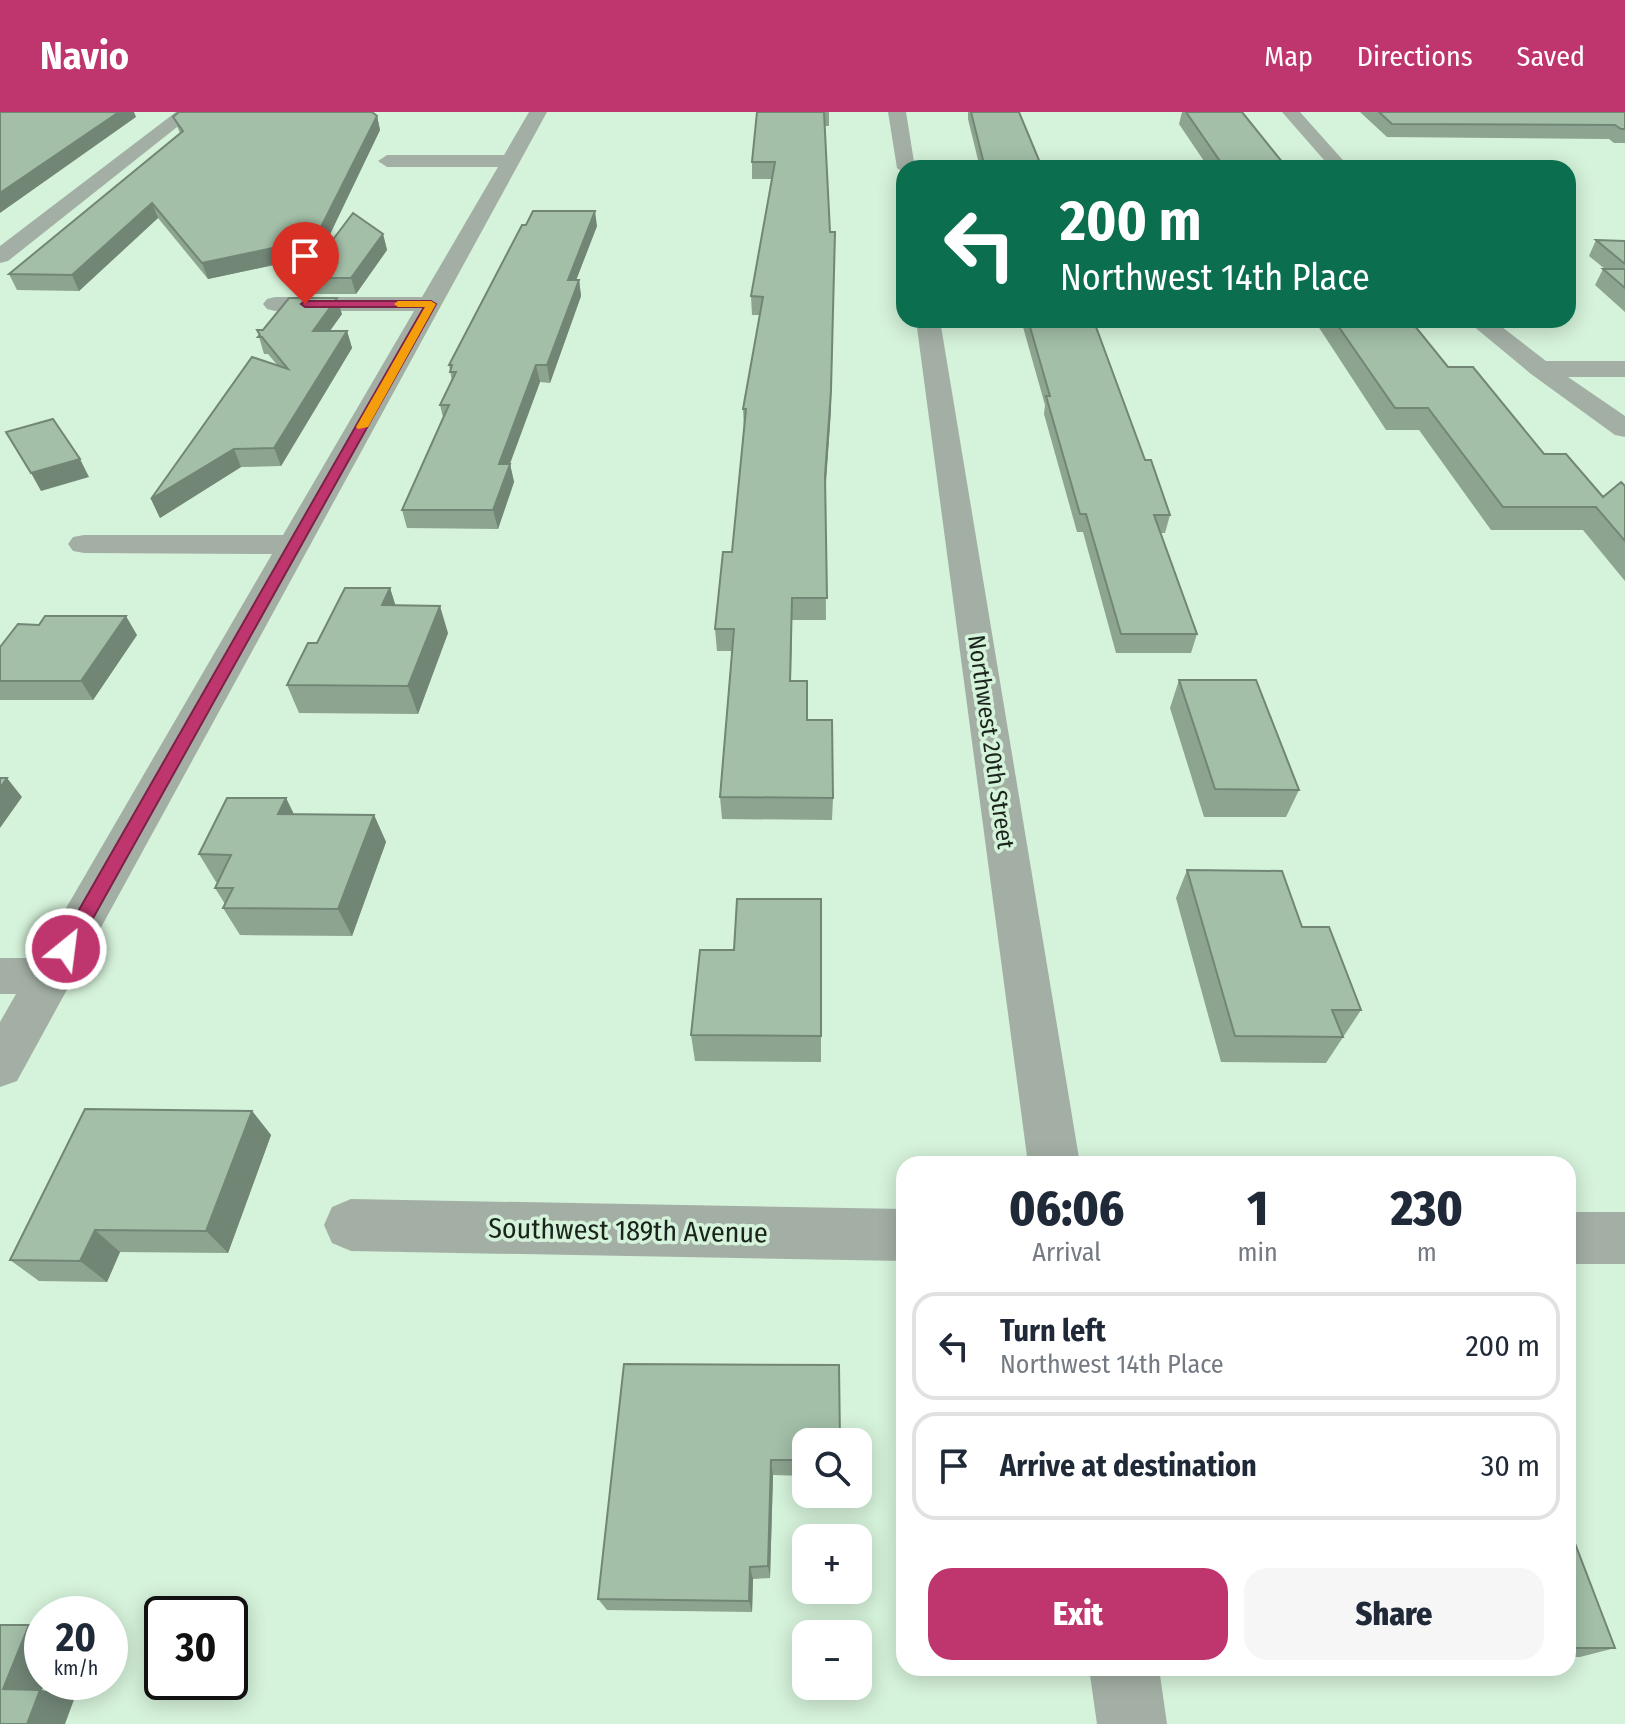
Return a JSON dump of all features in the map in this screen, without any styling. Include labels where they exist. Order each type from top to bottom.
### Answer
[{"type":"street","points":[[0,256],[187,112]]},
{"type":"street","points":[[0,1066],[538,112]]},
{"type":"street","points":[[897,112],[905,160]]},
{"type":"street","points":[[1291,112],[1334,160]]},
{"type":"street","points":[[387,161],[511,161]]},
{"type":"street","points":[[275,304],[431,304]]},
{"type":"street","name":"Northwest 20th Street","points":[[929,328],[1053,1156]]},
{"type":"street","points":[[1488,328],[1625,429]]},
{"type":"street","points":[[1540,369],[1625,369]]},
{"type":"street","points":[[84,544],[295,545]]},
{"type":"street","points":[[0,976],[51,976]]},
{"type":"street","name":"Southwest 189th Avenue","points":[[351,1225],[896,1235]]},
{"type":"street","points":[[1576,1238],[1625,1238]]},
{"type":"street","points":[[1125,1676],[1132,1724]]},
{"type":"building","points":[[0,112],[119,112],[0,193]]},
{"type":"building","points":[[179,112],[372,112],[377,116],[315,239],[202,263],[152,203],[72,275],[9,274],[183,131],[173,117]]},
{"type":"building","points":[[757,112],[824,112],[830,232],[835,232],[831,390],[825,476],[827,598],[792,598],[790,681],[807,681],[807,720],[832,720],[833,798],[720,797],[734,629],[715,629],[723,552],[732,552],[746,409],[743,409],[763,297],[751,296],[775,162],[752,162]]},
{"type":"building","points":[[971,112],[1019,112],[1039,160],[983,160]]},
{"type":"building","points":[[1186,112],[1242,112],[1281,160],[1219,160]]},
{"type":"building","points":[[1379,112],[1625,112],[1625,129],[1615,125],[1392,124]]},
{"type":"building","points":[[533,211],[595,211],[568,280],[579,280],[547,365],[536,365],[499,464],[510,464],[493,510],[402,510],[449,405],[440,405],[456,372],[450,372],[452,365],[449,365],[522,225],[526,225]]},
{"type":"building","points":[[353,213],[383,234],[351,278],[304,278]]},
{"type":"building","points":[[1596,240],[1625,241],[1625,264]]},
{"type":"building","points":[[1603,269],[1625,269],[1625,288]]},
{"type":"building","points":[[289,298],[337,298],[313,331],[347,331],[274,448],[234,449],[151,499],[252,357],[288,369],[262,337],[258,337],[257,330],[263,330]]},
{"type":"building","points":[[1030,328],[1096,328],[1145,460],[1151,460],[1170,515],[1154,515],[1197,634],[1121,634],[1086,514],[1080,514],[1046,396],[1050,396]]},
{"type":"building","points":[[1340,328],[1416,328],[1448,367],[1473,367],[1544,454],[1566,454],[1603,497],[1621,482],[1625,486],[1625,541],[1596,507],[1503,507],[1428,408],[1395,408]]},
{"type":"building","points":[[53,419],[80,459],[31,473],[6,432]]},
{"type":"building","points":[[345,588],[390,588],[382,605],[440,606],[408,686],[287,685],[308,643],[317,643]]},
{"type":"building","points":[[45,616],[126,616],[81,681],[0,681],[0,647],[18,624],[39,625]]},
{"type":"building","points":[[1179,680],[1256,680],[1299,790],[1215,789]]},
{"type":"building","points":[[227,798],[286,798],[278,814],[374,815],[338,909],[223,908],[233,888],[215,888],[231,855],[199,854]]},
{"type":"building","points":[[1187,870],[1282,871],[1302,927],[1329,927],[1361,1010],[1332,1010],[1343,1037],[1235,1036]]},
{"type":"building","points":[[737,899],[821,899],[821,1036],[691,1035],[700,950],[734,950]]},
{"type":"building","points":[[85,1109],[252,1111],[206,1231],[95,1230],[80,1261],[10,1260]]},
{"type":"building","points":[[624,1364],[839,1365],[840,1428],[792,1428],[792,1460],[771,1460],[768,1566],[750,1567],[749,1601],[598,1599]]},
{"type":"building","points":[[1576,1546],[1615,1648],[1576,1648]]},
{"type":"building","points":[[0,1625],[24,1625],[24,1637],[3,1689],[24,1690],[24,1700],[36,1700],[27,1724],[0,1724]]},
{"type":"slow traffic","points":[[362,427],[431,304],[398,304]]},
{"type":"route","points":[[66,949],[431,304],[305,304]]}]
